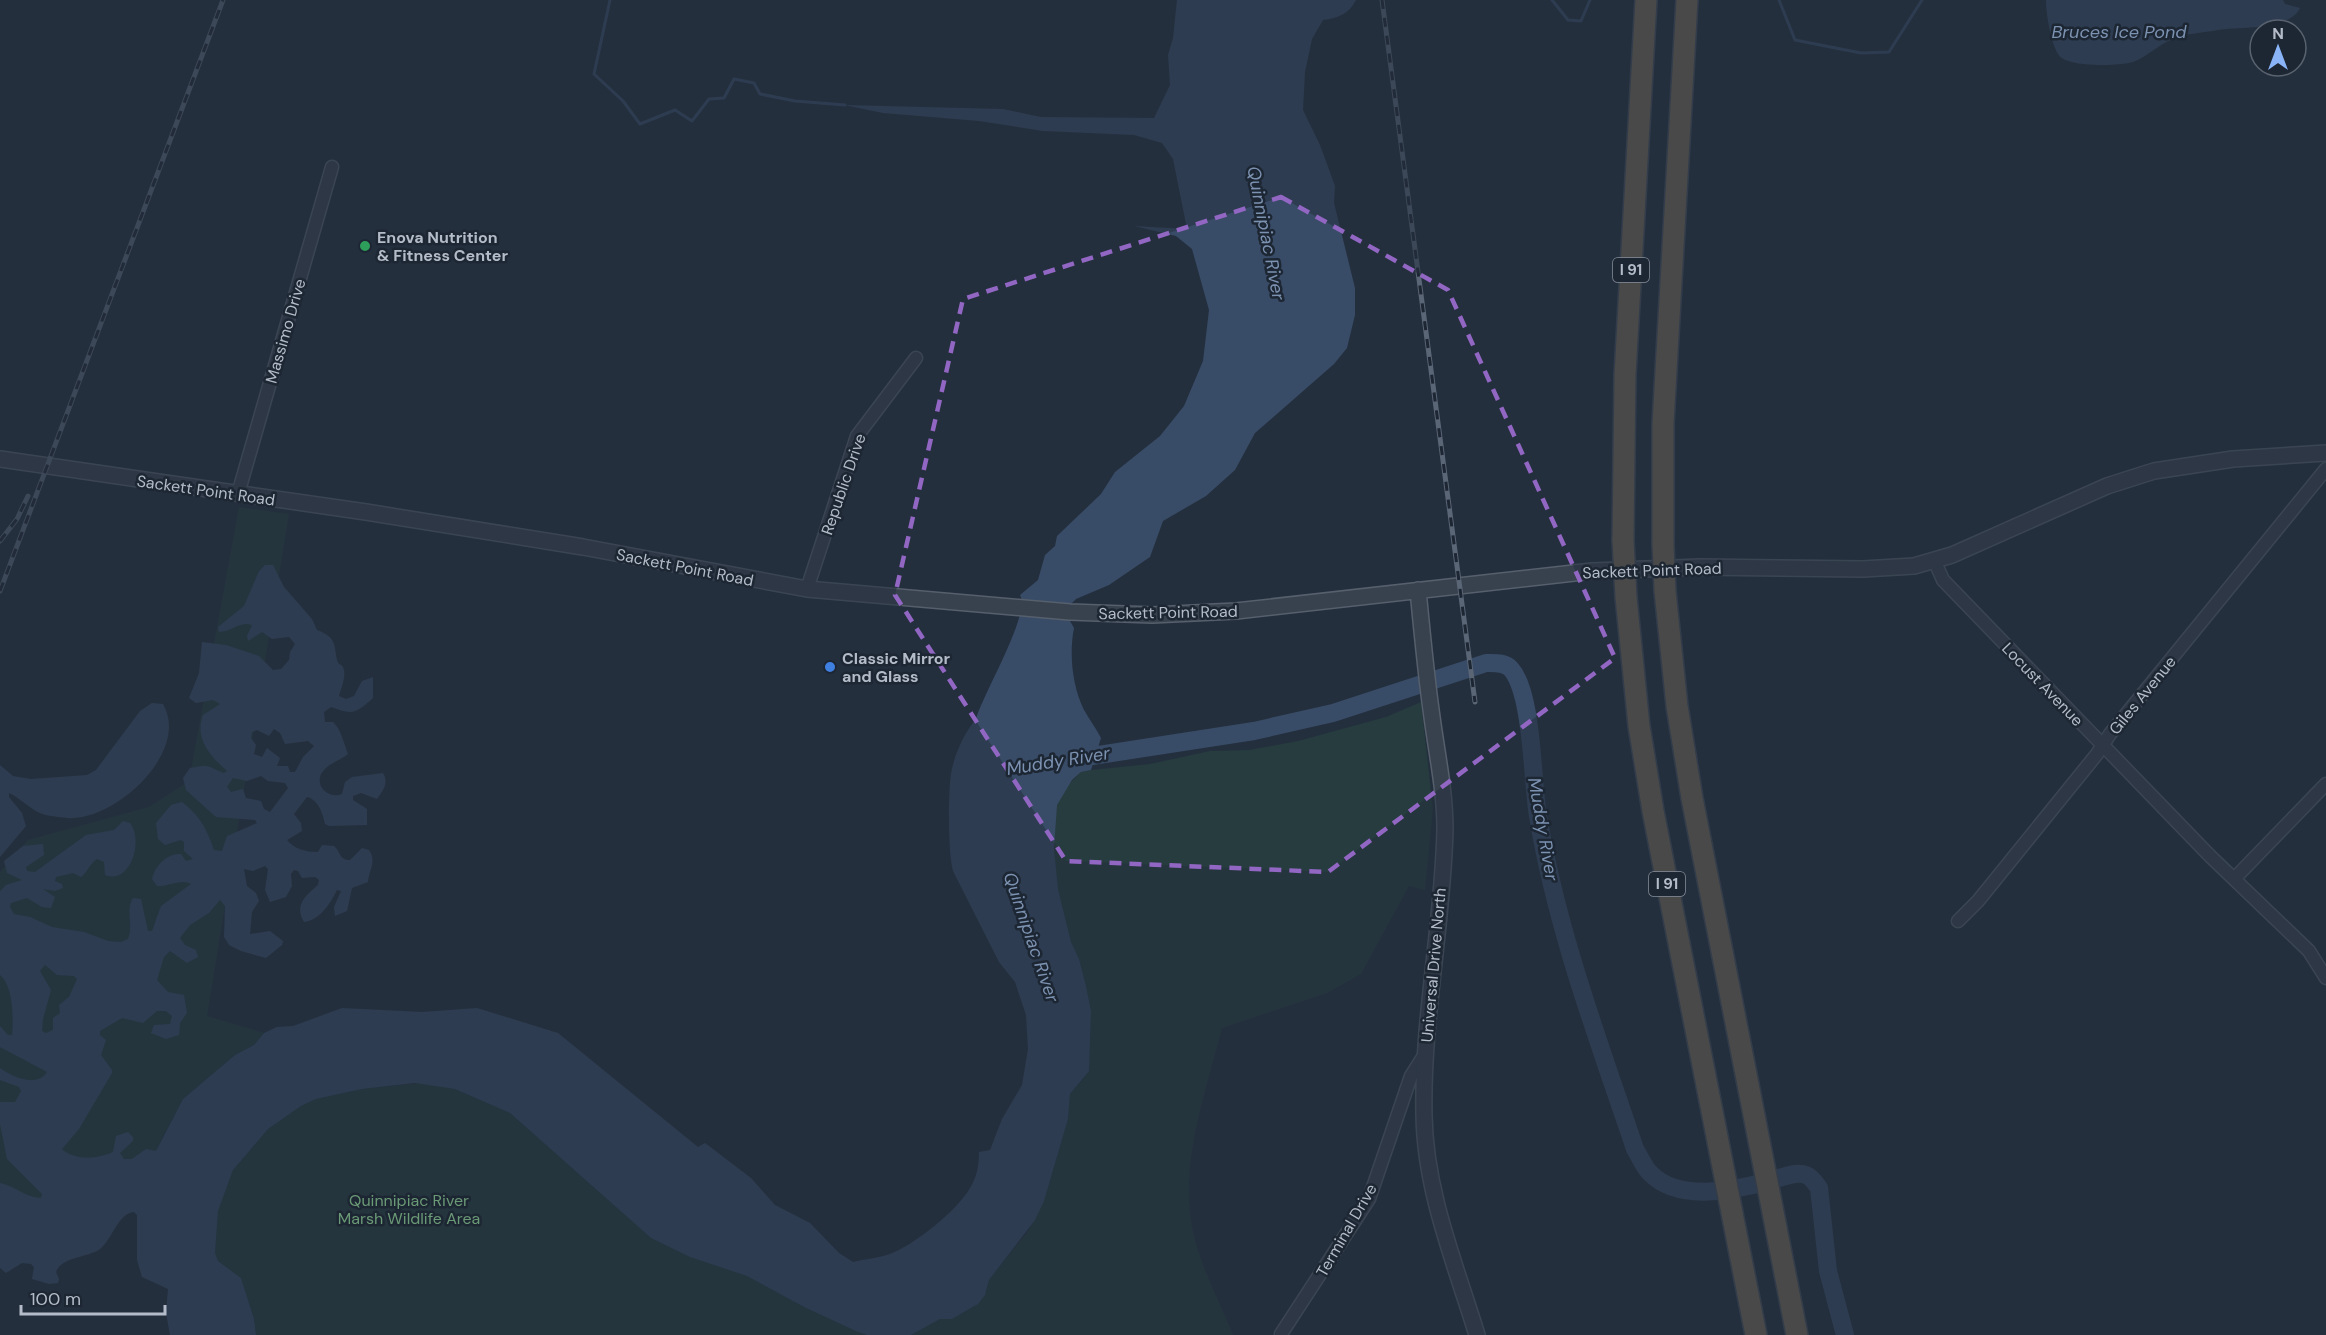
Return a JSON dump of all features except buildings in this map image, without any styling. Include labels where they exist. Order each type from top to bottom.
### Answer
[{"type":"highway","name":"I 91","points":[[1646,0],[1625,375],[1623,540],[1626,597],[1645,768],[1756,1335]]},
{"type":"highway","name":"I 91","points":[[1691,5],[1663,424],[1665,591],[1685,758],[1797,1335]]},
{"type":"street","name":"Massimo Drive","points":[[238,494],[332,167]]},
{"type":"street","name":"Republic Drive","points":[[807,589],[857,436],[915,358]]},
{"type":"street","name":"Sackett Point Road","points":[[0,459],[583,547],[807,589],[1070,612],[1133,615],[1209,613],[1613,570],[1700,567],[1886,568],[1935,562],[2107,486],[2154,471],[2234,459],[2326,453]]},
{"type":"street","name":"Giles Avenue","points":[[1958,921],[1978,901],[2326,468]]},
{"type":"street","name":"Locust Avenue","points":[[1935,562],[1943,580],[2234,879],[2309,951],[2326,978]]},
{"type":"street","name":"Universal Drive North","points":[[1418,590],[1432,718],[1443,786],[1444,830],[1425,1053],[1424,1117],[1429,1172],[1477,1335]]},
{"type":"street","points":[[2234,879],[2326,784]]},
{"type":"street","name":"Terminal Drive","points":[[1281,1334],[1369,1199],[1411,1076],[1425,1053]]},
{"type":"highlighted area","points":[[1281,197],[1448,290],[1615,658],[1328,872],[1066,861],[895,595],[963,299]]},
{"type":"green space","points":[[239,507],[289,514],[207,1016],[264,1033],[254,1045],[235,1055],[183,1099],[160,1142],[140,1190],[0,1223],[0,872],[28,840],[149,807],[189,781]]},
{"type":"green space","points":[[1421,702],[1433,809],[1425,890],[1409,886],[1361,974],[1327,993],[1222,1028],[1196,1126],[1189,1177],[1189,1202],[1199,1255],[1233,1335],[911,1335],[940,1319],[952,1319],[975,1306],[986,1292],[989,1280],[1028,1231],[1044,1201],[1068,1119],[1070,1094],[1083,1079],[1089,1062],[1091,1011],[1079,959],[1071,942],[1058,889],[1054,856],[1056,805],[1068,785],[1081,772],[1091,770],[1150,764],[1210,751],[1249,750],[1298,741],[1386,717]]},
{"type":"green space","name":"Quinnipiac River Marsh Wildlife Area","points":[[422,1083],[455,1089],[510,1113],[651,1238],[690,1257],[747,1276],[806,1308],[867,1335],[256,1335],[254,1319],[241,1278],[218,1261],[215,1253],[218,1211],[233,1170],[268,1129],[301,1106],[316,1099],[362,1089]]},
{"type":"water","name":"Quinnipiac River","points":[[1177,0],[1356,0],[1350,9],[1342,14],[1323,20],[1312,39],[1305,72],[1303,110],[1320,145],[1335,186],[1334,203],[1355,288],[1355,315],[1347,348],[1334,364],[1255,433],[1235,470],[1206,496],[1163,521],[1150,557],[1109,585],[1076,599],[1071,604],[1070,621],[1074,628],[1072,659],[1074,680],[1084,710],[1101,738],[1091,770],[1081,772],[1072,780],[1057,805],[1054,849],[1058,889],[1071,942],[1079,959],[1091,1011],[1089,1071],[1070,1094],[1068,1119],[1044,1201],[1035,1220],[989,1280],[985,1295],[978,1304],[952,1319],[940,1319],[911,1335],[867,1335],[856,1331],[806,1308],[747,1276],[690,1257],[651,1238],[510,1113],[455,1089],[415,1083],[362,1089],[316,1099],[301,1106],[268,1129],[233,1170],[218,1211],[215,1253],[218,1261],[241,1278],[254,1319],[256,1335],[170,1335],[166,1313],[168,1289],[142,1277],[137,1260],[137,1215],[134,1212],[119,1222],[100,1249],[69,1260],[59,1267],[56,1272],[58,1283],[49,1284],[32,1279],[34,1267],[31,1264],[22,1263],[6,1273],[0,1268],[0,1183],[34,1197],[41,1198],[42,1194],[7,1159],[0,1124],[0,1102],[15,1102],[21,1091],[19,1087],[0,1080],[0,1068],[11,1075],[31,1080],[43,1077],[47,1072],[0,1047],[0,1026],[8,1035],[12,1035],[13,1020],[8,986],[0,975],[0,891],[6,885],[22,880],[7,873],[4,861],[23,846],[43,844],[44,855],[26,867],[27,871],[35,872],[86,835],[114,830],[123,821],[130,823],[136,840],[135,850],[128,868],[121,874],[105,875],[104,862],[97,859],[81,877],[73,873],[56,877],[55,881],[62,884],[63,888],[55,891],[43,889],[55,897],[51,908],[42,907],[27,898],[11,903],[10,907],[14,914],[30,917],[52,927],[84,932],[108,941],[121,942],[128,939],[130,933],[130,908],[133,898],[141,899],[148,931],[152,931],[161,906],[191,884],[179,882],[157,886],[152,879],[159,865],[166,858],[181,854],[186,861],[193,859],[184,851],[184,842],[181,840],[165,845],[158,839],[156,823],[171,805],[182,802],[194,812],[206,829],[214,850],[222,851],[227,836],[257,823],[255,820],[216,817],[186,790],[183,778],[190,768],[208,766],[224,773],[227,771],[205,746],[201,731],[203,715],[220,704],[213,700],[196,703],[189,698],[199,673],[202,642],[226,645],[259,656],[273,670],[281,669],[289,660],[290,652],[295,644],[289,637],[272,639],[262,632],[248,641],[247,636],[252,625],[248,624],[219,632],[218,627],[244,606],[259,571],[265,565],[273,565],[284,587],[312,619],[317,630],[331,638],[338,662],[344,671],[339,696],[346,699],[354,696],[362,681],[373,677],[373,698],[358,710],[349,712],[331,707],[324,712],[325,722],[333,722],[336,725],[348,754],[326,768],[320,780],[323,789],[331,795],[336,795],[342,794],[345,782],[352,777],[383,773],[385,784],[377,799],[361,793],[353,796],[353,800],[367,809],[367,825],[329,826],[325,824],[317,804],[307,797],[294,814],[301,823],[302,831],[287,840],[297,848],[309,851],[318,852],[322,845],[334,846],[346,860],[350,860],[362,848],[369,850],[372,862],[368,882],[352,888],[347,911],[335,916],[334,907],[341,891],[337,890],[320,915],[304,922],[301,916],[301,905],[306,896],[318,885],[319,880],[315,877],[302,878],[298,871],[294,870],[291,874],[292,886],[286,897],[270,902],[265,890],[268,869],[265,866],[253,871],[244,869],[247,886],[256,893],[259,901],[252,912],[250,934],[270,931],[283,941],[282,945],[266,958],[229,945],[224,937],[225,906],[220,900],[209,913],[190,925],[180,938],[185,945],[196,950],[198,957],[187,963],[170,951],[164,957],[157,980],[168,992],[184,995],[187,1013],[180,1023],[179,1035],[166,1039],[151,1033],[154,1025],[170,1024],[172,1016],[166,1011],[157,1011],[143,1023],[122,1018],[100,1031],[100,1035],[106,1040],[101,1055],[112,1073],[79,1129],[62,1149],[73,1156],[87,1158],[101,1156],[113,1152],[116,1136],[128,1132],[133,1137],[133,1141],[120,1153],[124,1159],[132,1159],[146,1149],[156,1151],[183,1099],[235,1055],[254,1045],[264,1033],[277,1027],[293,1026],[342,1008],[422,1012],[477,1008],[558,1033],[698,1147],[705,1143],[751,1178],[775,1205],[810,1223],[839,1253],[853,1262],[900,1250],[934,1226],[955,1207],[974,1180],[979,1152],[990,1150],[1002,1119],[1022,1085],[1028,1049],[1026,1015],[1015,982],[999,962],[953,871],[949,808],[954,759],[976,719],[1013,636],[1022,605],[1020,595],[1038,580],[1045,555],[1055,546],[1057,536],[1101,494],[1115,472],[1160,436],[1184,406],[1203,361],[1209,310],[1192,249],[1176,236],[1134,226],[1187,229],[1173,159],[1162,143],[1134,135],[1043,131],[979,121],[883,113],[844,105],[1003,109],[1041,117],[1154,118],[1170,85],[1168,55],[1173,38]],"holes":[[[274,729],[280,733],[285,744],[308,741],[314,746],[303,757],[295,772],[290,772],[288,766],[277,766],[280,758],[267,748],[262,757],[254,754],[256,745],[251,738],[252,732],[257,730],[269,736]],[[261,776],[268,781],[285,783],[288,788],[270,812],[264,809],[261,801],[246,798],[243,789],[231,792],[227,787],[233,778],[247,781]],[[45,965],[57,975],[74,976],[77,979],[69,997],[59,1005],[60,1013],[53,1018],[53,1030],[46,1033],[42,1031],[43,1019],[51,990],[40,971]]]},
{"type":"water","name":"Bruces Ice Pond","points":[[2046,0],[2283,0],[2285,4],[2300,8],[2290,18],[2248,18],[2248,27],[2184,35],[2168,41],[2133,62],[2093,65],[2071,62],[2058,54],[2049,28]]},
{"type":"water","points":[[152,703],[163,704],[169,723],[166,743],[157,762],[143,780],[106,809],[86,816],[67,818],[40,813],[9,793],[9,797],[22,813],[26,826],[0,857],[0,765],[13,776],[31,779],[87,775],[96,770],[140,711]]},
{"type":"waterway","points":[[610,0],[594,74],[623,101],[640,124],[675,110],[692,121],[709,99],[724,98],[734,79],[754,83],[760,94],[795,101],[845,105]]},
{"type":"waterway","points":[[1552,0],[1568,20],[1581,21],[1590,0]]},
{"type":"waterway","points":[[1779,0],[1795,40],[1861,53],[1889,52],[1922,0]]},
{"type":"waterway","name":"Muddy River","points":[[1073,759],[1254,731],[1333,713],[1486,663],[1500,663],[1509,667],[1518,681],[1524,698],[1538,816],[1556,901],[1593,1026],[1635,1149],[1650,1173],[1662,1182],[1691,1191],[1707,1192],[1740,1188],[1793,1174],[1810,1177],[1819,1188],[1828,1271],[1845,1335]]},
{"type":"railway","points":[[0,591],[223,0]]},
{"type":"railway","points":[[1382,0],[1475,702]]},
{"type":"railway","points":[[0,541],[17,519],[28,496]]},
{"type":"place","name":"Enova Nutrition & Fitness Center","points":[[365,246]]},
{"type":"place","name":"Classic Mirror and Glass","points":[[830,667]]}]
